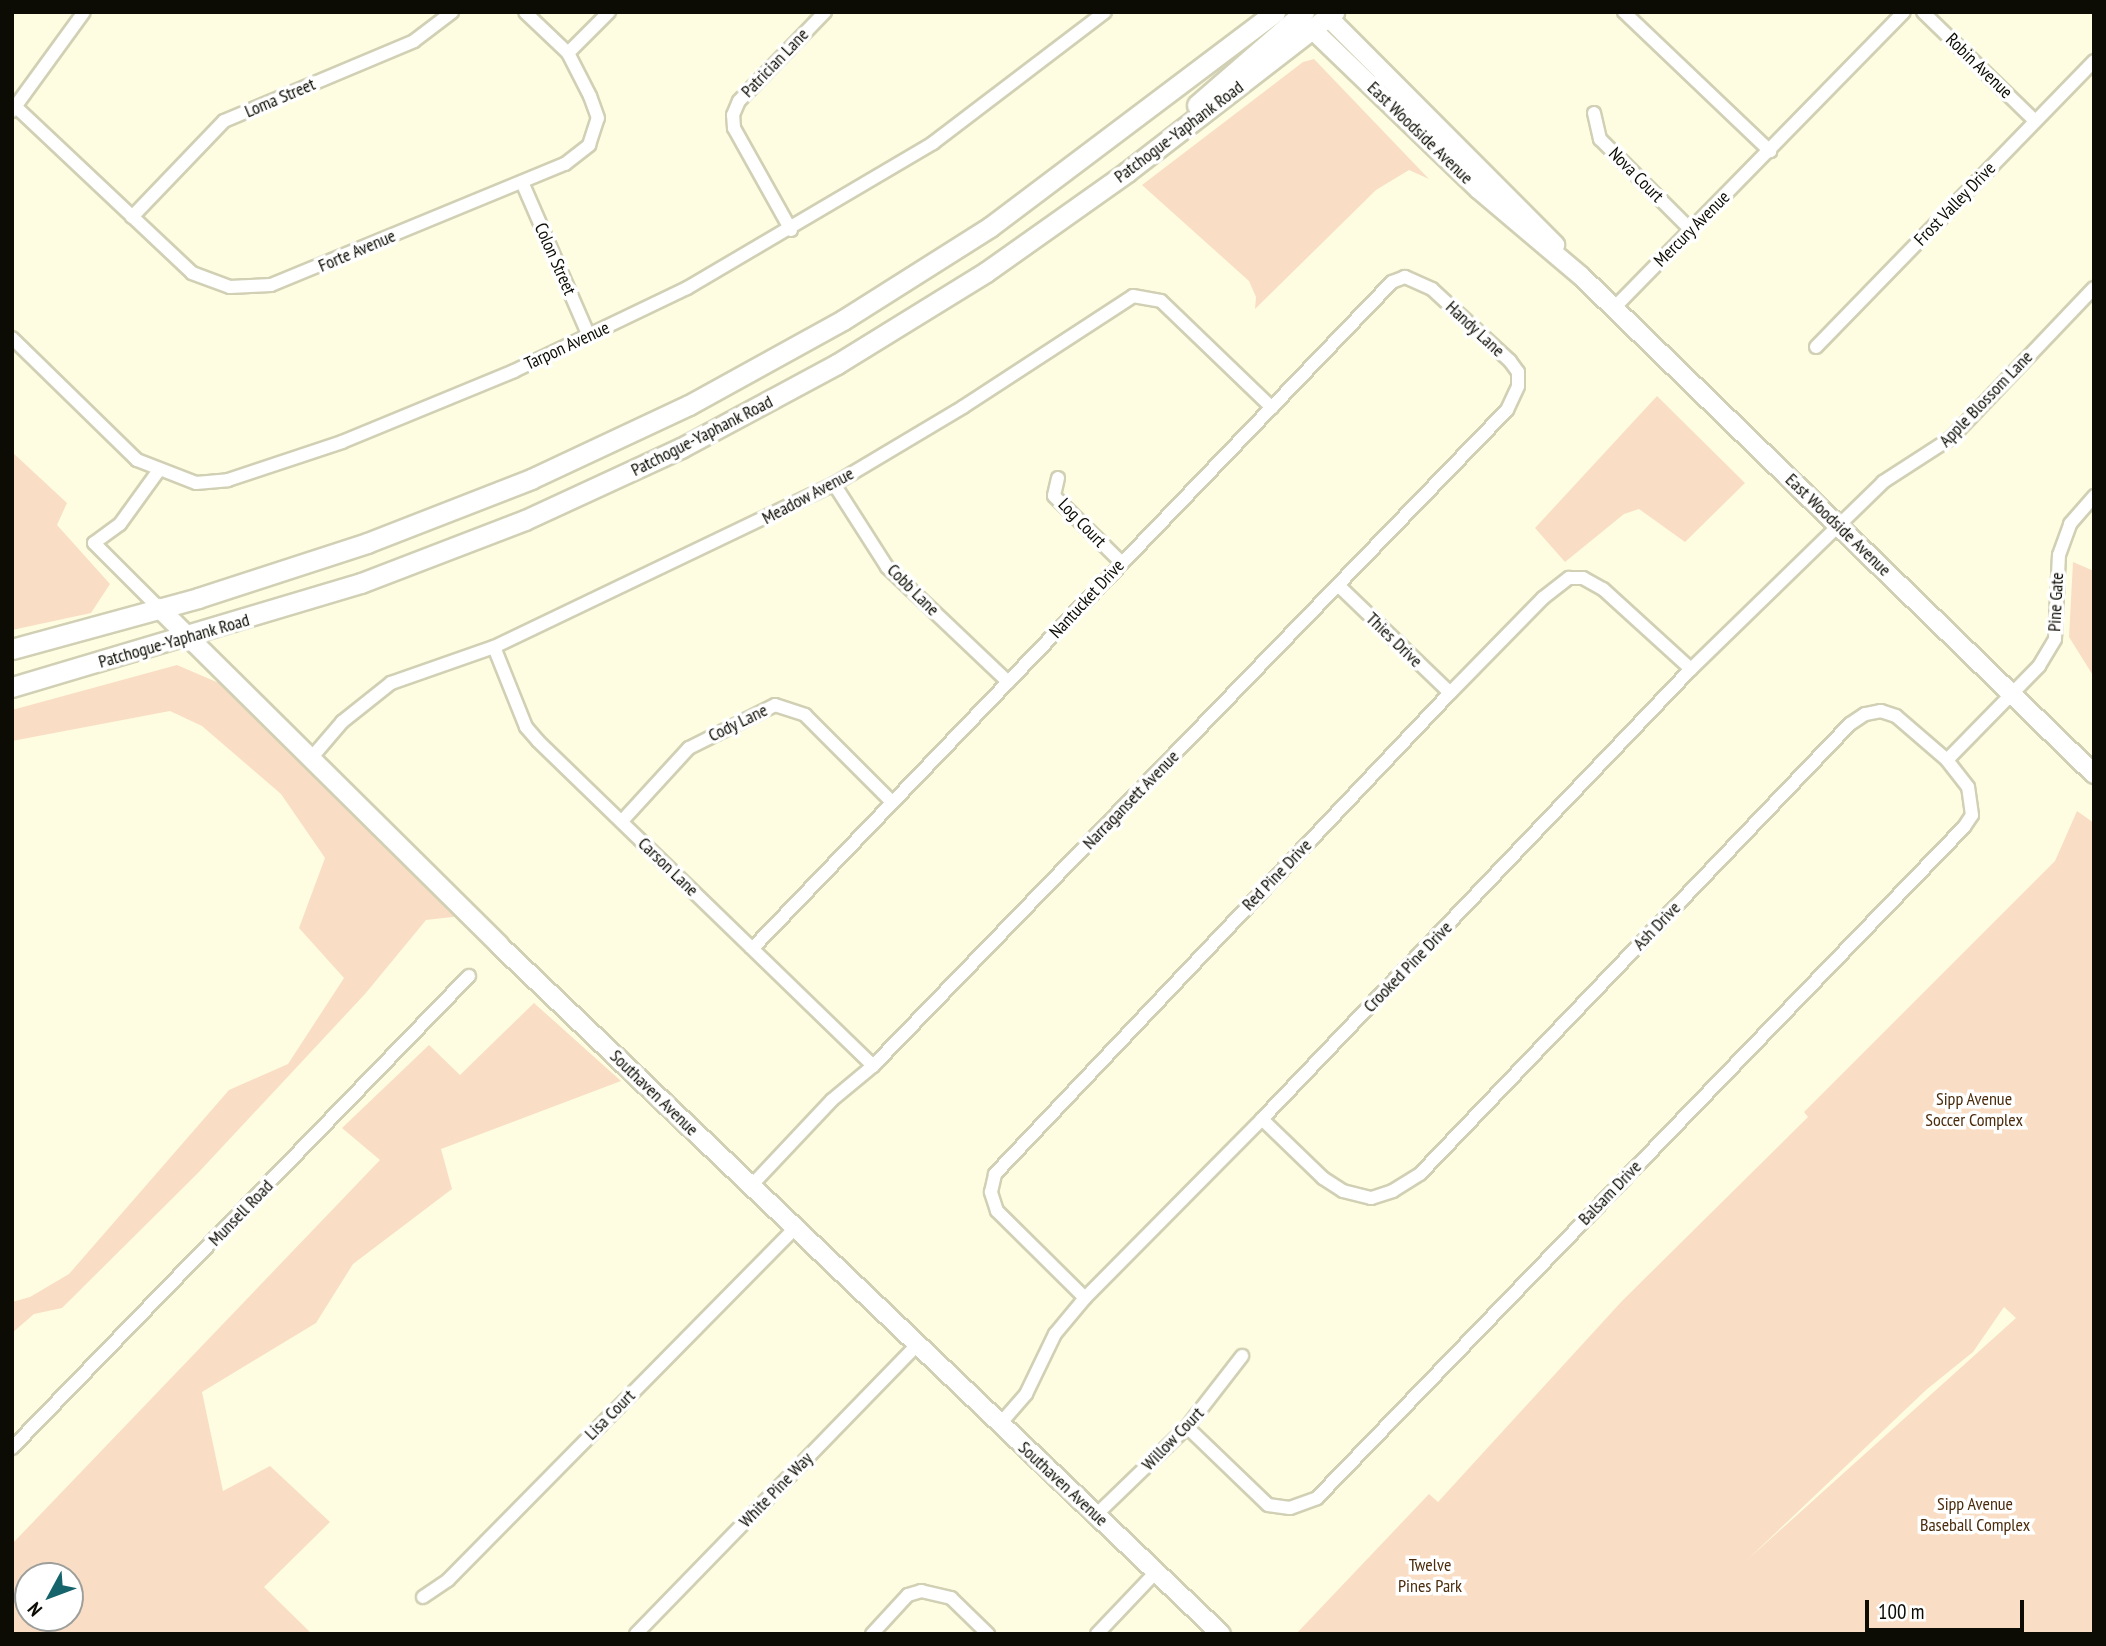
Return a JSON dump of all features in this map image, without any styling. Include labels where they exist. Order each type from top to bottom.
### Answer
[{"type":"main road","name":"Patchogue-Yaphank Road","points":[[12,649],[314,562],[477,501],[584,455],[741,378],[990,228],[1275,12]]},
{"type":"main road","name":"Patchogue-Yaphank Road","points":[[12,687],[306,602],[471,542],[681,448],[926,311],[1033,240],[1171,139],[1303,18],[1328,14]]},
{"type":"street","points":[[14,109],[84,12]]},
{"type":"street","name":"Loma Street","points":[[132,217],[224,121],[414,41],[452,12]]},
{"type":"street","name":"Forte Avenue","points":[[14,109],[192,273],[209,283],[252,288],[293,278],[565,164],[595,137],[598,118],[568,54],[525,12]]},
{"type":"street","points":[[568,54],[609,12]]},
{"type":"street","name":"Patrician Lane","points":[[790,230],[734,128],[733,115],[739,101],[825,12]]},
{"type":"street","name":"Tarpon Avenue","points":[[12,338],[137,460],[196,483],[262,469],[342,442],[589,336],[790,230],[933,143],[1105,12]]},
{"type":"street","points":[[1623,12],[1770,151]]},
{"type":"street","name":"Mercury Avenue","points":[[1614,308],[1904,12]]},
{"type":"street","name":"Robin Avenue","points":[[1923,12],[2035,121]]},
{"type":"street","name":"East Woodside Avenue","points":[[1328,14],[1536,221],[1581,276]]},
{"type":"street","name":"East Woodside Avenue","points":[[1303,18],[1478,189],[1581,276],[2094,774]]},
{"type":"street","name":"Frost Valley Drive","points":[[1816,346],[2094,61]]},
{"type":"street","name":"Nova Court","points":[[1594,113],[1600,139],[1691,230]]},
{"type":"street","name":"Colon Street","points":[[522,182],[589,336]]},
{"type":"street","name":"Nantucket Drive","points":[[752,949],[1392,282],[1405,277],[1432,289]]},
{"type":"street","name":"Apple Blossom Lane","points":[[1840,527],[1883,482],[1951,438],[2094,288]]},
{"type":"street","name":"Handy Lane","points":[[1432,289],[1518,372],[1518,386],[1507,410]]},
{"type":"street","name":"Meadow Avenue","points":[[313,756],[342,722],[391,683],[494,647],[834,484],[997,385],[1133,296],[1161,301],[1272,408]]},
{"type":"street","name":"Narragansett Avenue","points":[[751,1186],[832,1100],[873,1066],[1507,410]]},
{"type":"street","name":"Southaven Avenue","points":[[159,470],[120,524],[94,543],[313,756],[499,945],[916,1346],[1221,1634]]},
{"type":"street","name":"Log Court","points":[[1058,478],[1055,496],[1121,562]]},
{"type":"street","name":"Cobb Lane","points":[[834,484],[887,567],[1008,682]]},
{"type":"street","name":"Pine Gate","points":[[1947,760],[2039,666],[2056,639],[2059,555],[2070,524],[2094,496]]},
{"type":"street","name":"Crooked Pine Drive","points":[[1000,1424],[1026,1394],[1048,1346],[1085,1298],[1262,1119],[1691,669],[1840,527]]},
{"type":"street","name":"Red Pine Drive","points":[[1085,1298],[997,1211],[991,1192],[995,1174],[1450,693],[1543,598],[1569,578],[1583,578],[1603,589],[1691,669]]},
{"type":"street","name":"Thies Drive","points":[[1339,586],[1450,693]]},
{"type":"street","name":"Carson Lane","points":[[494,647],[526,727],[873,1066]]},
{"type":"street","name":"Cody Lane","points":[[622,821],[689,748],[775,705],[805,715],[892,802]]},
{"type":"street","name":"Ash Drive","points":[[1262,1119],[1323,1178],[1343,1191],[1371,1198],[1420,1174],[1850,724],[1865,713],[1881,710],[1896,716],[1947,760]]},
{"type":"street","name":"Balsam Drive","points":[[1187,1427],[1268,1505],[1290,1508],[1317,1498],[1964,827],[1972,815],[1973,801],[1968,787],[1947,760]]},
{"type":"street","name":"Munsell Road","points":[[12,1448],[469,976]]},
{"type":"street","name":"Lisa Court","points":[[423,1597],[448,1580],[794,1229]]},
{"type":"street","name":"White Pine Way","points":[[636,1634],[916,1346]]},
{"type":"street","name":"Willow Court","points":[[1096,1515],[1187,1427],[1242,1356]]},
{"type":"street","points":[[1097,1634],[1156,1572]]},
{"type":"street","points":[[872,1634],[908,1595],[921,1591],[951,1598],[988,1634]]},
{"type":"green space","points":[[1314,59],[1429,179],[1409,170],[1376,190],[1255,309],[1256,297],[1249,281],[1142,185],[1303,62]]},
{"type":"green space","points":[[1657,396],[1745,483],[1685,542],[1639,509],[1624,514],[1565,562],[1535,528]]},
{"type":"green space","points":[[12,452],[67,503],[57,525],[110,584],[91,613],[12,630]]},
{"type":"green space","points":[[2073,562],[2094,571],[2094,677],[2069,637]]},
{"type":"green space","points":[[177,665],[219,683],[461,916],[426,920],[365,994],[197,1174],[62,1308],[34,1314],[12,1333],[12,1302],[30,1297],[69,1274],[229,1090],[288,1064],[344,978],[299,928],[325,858],[281,794],[202,726],[170,711],[12,741],[12,710]]},
{"type":"green space","points":[[2077,811],[2094,823],[2094,1634],[1296,1634],[1429,1494],[1438,1502],[1622,1301],[1808,1117],[1804,1112],[2055,861]],"holes":[[[2004,1307],[2016,1318],[1747,1560],[1926,1390],[1973,1352]]]},
{"type":"green space","points":[[534,1003],[621,1081],[441,1149],[452,1189],[353,1264],[316,1323],[202,1392],[223,1491],[270,1466],[330,1522],[264,1587],[312,1634],[12,1634],[12,1544],[380,1160],[342,1128],[429,1045],[460,1075]]},
{"type":"park label","name":"Sipp Avenue Soccer Complex","points":[[1974,1110]]},
{"type":"park label","name":"Sipp Avenue Baseball Complex","points":[[1975,1515]]},
{"type":"park label","name":"Twelve Pines Park","points":[[1430,1576]]}]
